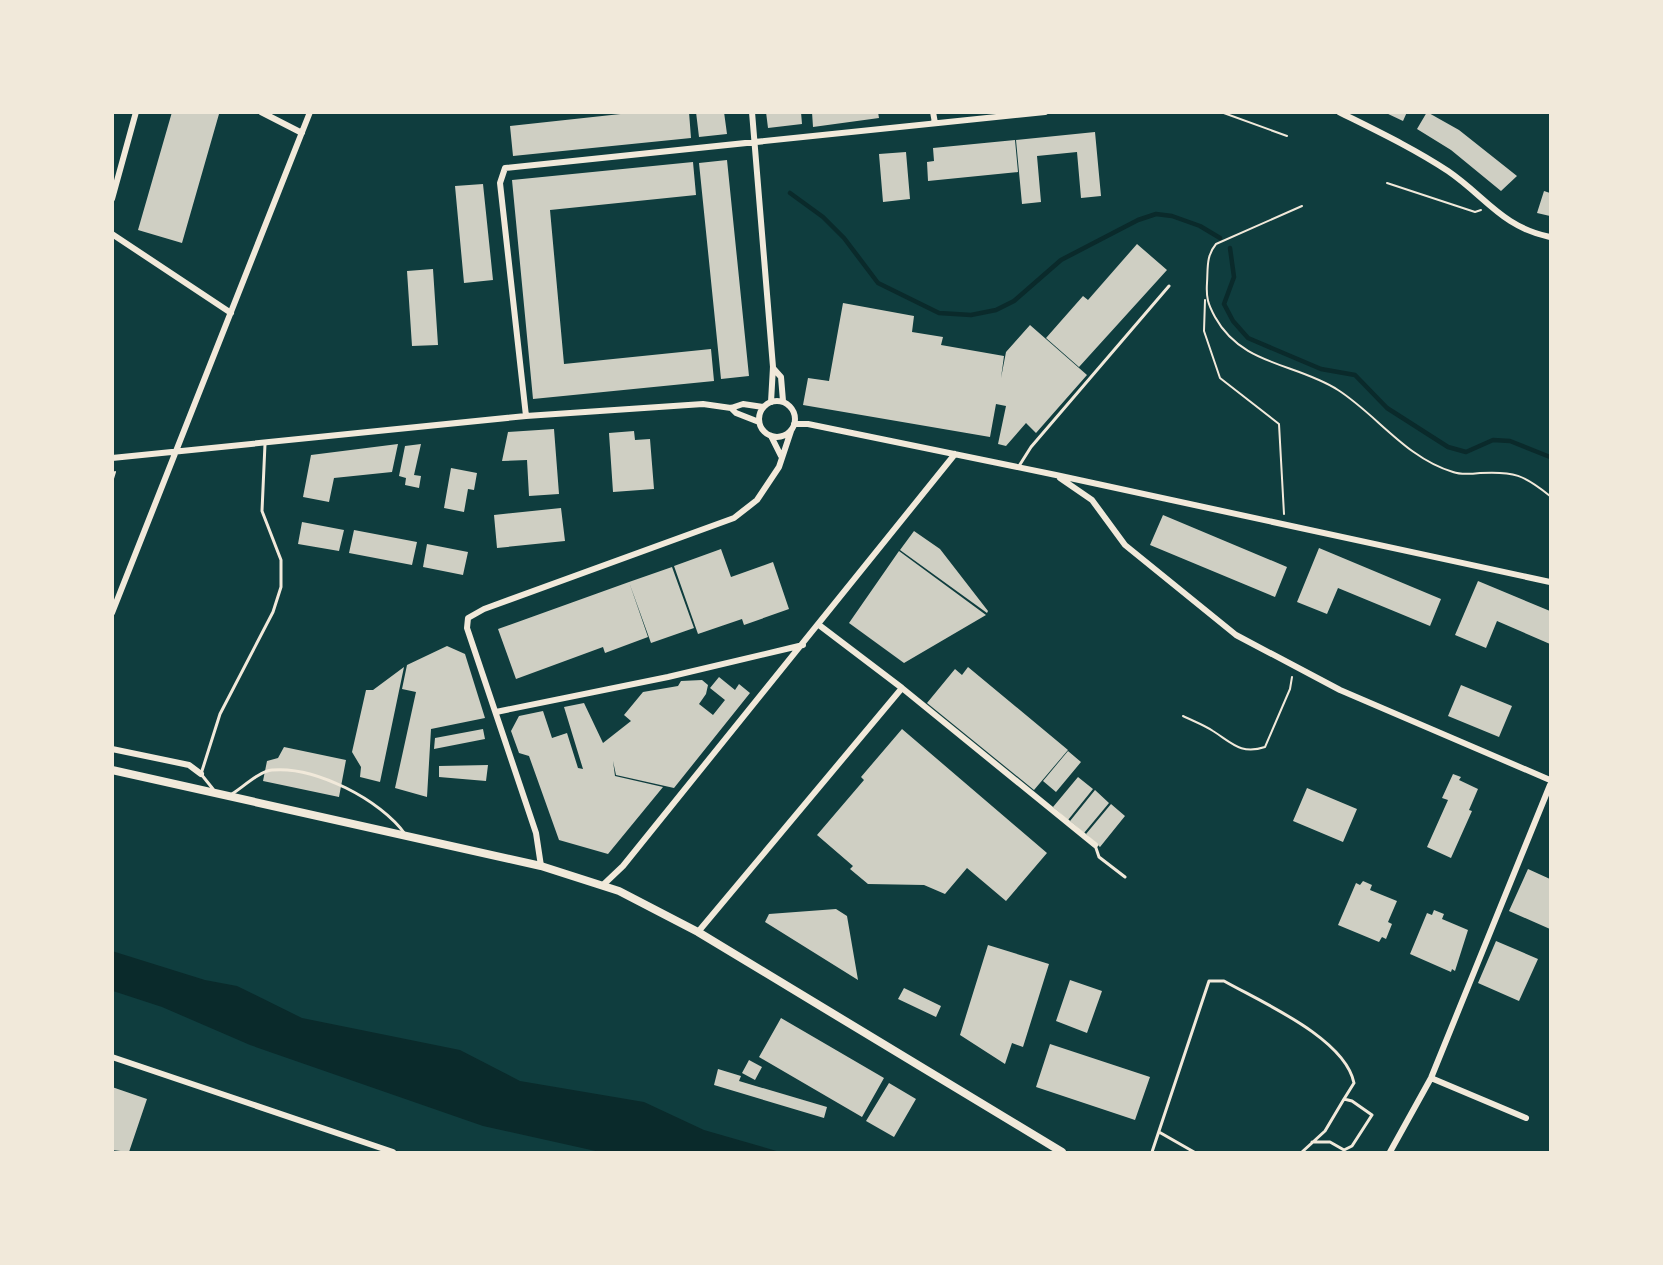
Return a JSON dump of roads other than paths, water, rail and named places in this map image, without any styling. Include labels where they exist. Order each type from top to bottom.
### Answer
[{"type":"main road","points":[[112,770],[541,866],[603,885],[640,900],[698,932],[1062,1152]]},
{"type":"street","points":[[112,199],[136,112]]},
{"type":"street","points":[[261,112],[302,134]]},
{"type":"street","points":[[112,613],[310,112]]},
{"type":"street","points":[[752,112],[773,367],[771,402]]},
{"type":"street","points":[[933,112],[934,123]]},
{"type":"street","points":[[526,416],[500,183],[505,168],[1045,112]]},
{"type":"street","points":[[1339,112],[1408,146],[1451,173],[1491,208],[1527,232],[1551,237]]},
{"type":"street","points":[[112,234],[231,313]]},
{"type":"street","points":[[773,367],[781,376],[783,401]]},
{"type":"street","points":[[112,458],[526,416],[703,404],[731,408],[743,404],[763,406],[771,402],[783,401],[789,405],[795,415],[808,424],[1551,582]]},
{"type":"street","points":[[763,406],[759,413],[759,422],[765,433],[771,436],[785,435],[793,428],[808,424]]},
{"type":"street","points":[[731,408],[736,413],[759,422]]},
{"type":"street","points":[[541,866],[536,833],[467,628],[468,618],[484,609],[734,518],[757,500],[778,467],[793,428],[795,415]]},
{"type":"street","points":[[771,436],[781,456]]},
{"type":"street","points":[[603,885],[631,856],[956,454]]},
{"type":"street","points":[[1056,475],[1092,500],[1125,545],[1236,635],[1390,712],[1551,780]]},
{"type":"street","points":[[819,626],[902,688],[1095,845]]},
{"type":"street","points":[[495,712],[669,677],[804,644]]},
{"type":"street","points":[[698,932],[902,688]]},
{"type":"street","points":[[112,749],[189,765],[201,774]]},
{"type":"street","points":[[1390,1152],[1431,1078],[1551,785]]},
{"type":"street","points":[[112,1056],[393,1152]]},
{"type":"street","points":[[1431,1078],[1526,1118]]},
{"type":"lane","points":[[1018,467],[1031,447],[1169,286]]},
{"type":"lane","points":[[215,793],[201,774],[220,714],[273,612],[281,586],[281,560],[262,511],[265,444]]},
{"type":"lane","points":[[229,796],[270,770],[310,774],[344,787],[393,817],[406,836]]},
{"type":"lane","points":[[1095,845],[1099,857],[1125,878]]},
{"type":"lane","points":[[1152,1152],[1209,981],[1216,979],[1224,981],[1327,1041],[1352,1075],[1354,1083],[1324,1131],[1302,1152]]},
{"type":"lane","points":[[1312,1143],[1330,1142],[1344,1150],[1352,1146],[1372,1115],[1352,1101],[1344,1099]]},
{"type":"lane","points":[[1159,1132],[1194,1152]]},
{"type":"water","points":[[112,951],[205,980],[237,986],[302,1018],[460,1050],[520,1081],[644,1102],[704,1130],[780,1152],[600,1152],[483,1126],[250,1045],[162,1007],[113,991]]},
{"type":"waterway","points":[[790,193],[823,217],[844,238],[878,283],[939,313],[971,315],[996,310],[1014,301],[1061,260],[1138,220],[1156,214],[1172,216],[1200,226],[1220,238]]},
{"type":"waterway","points":[[1230,248],[1234,277],[1224,304],[1233,321],[1248,338],[1321,369],[1355,375],[1387,408],[1448,447],[1466,452],[1493,440],[1510,441],[1550,457]]}]
